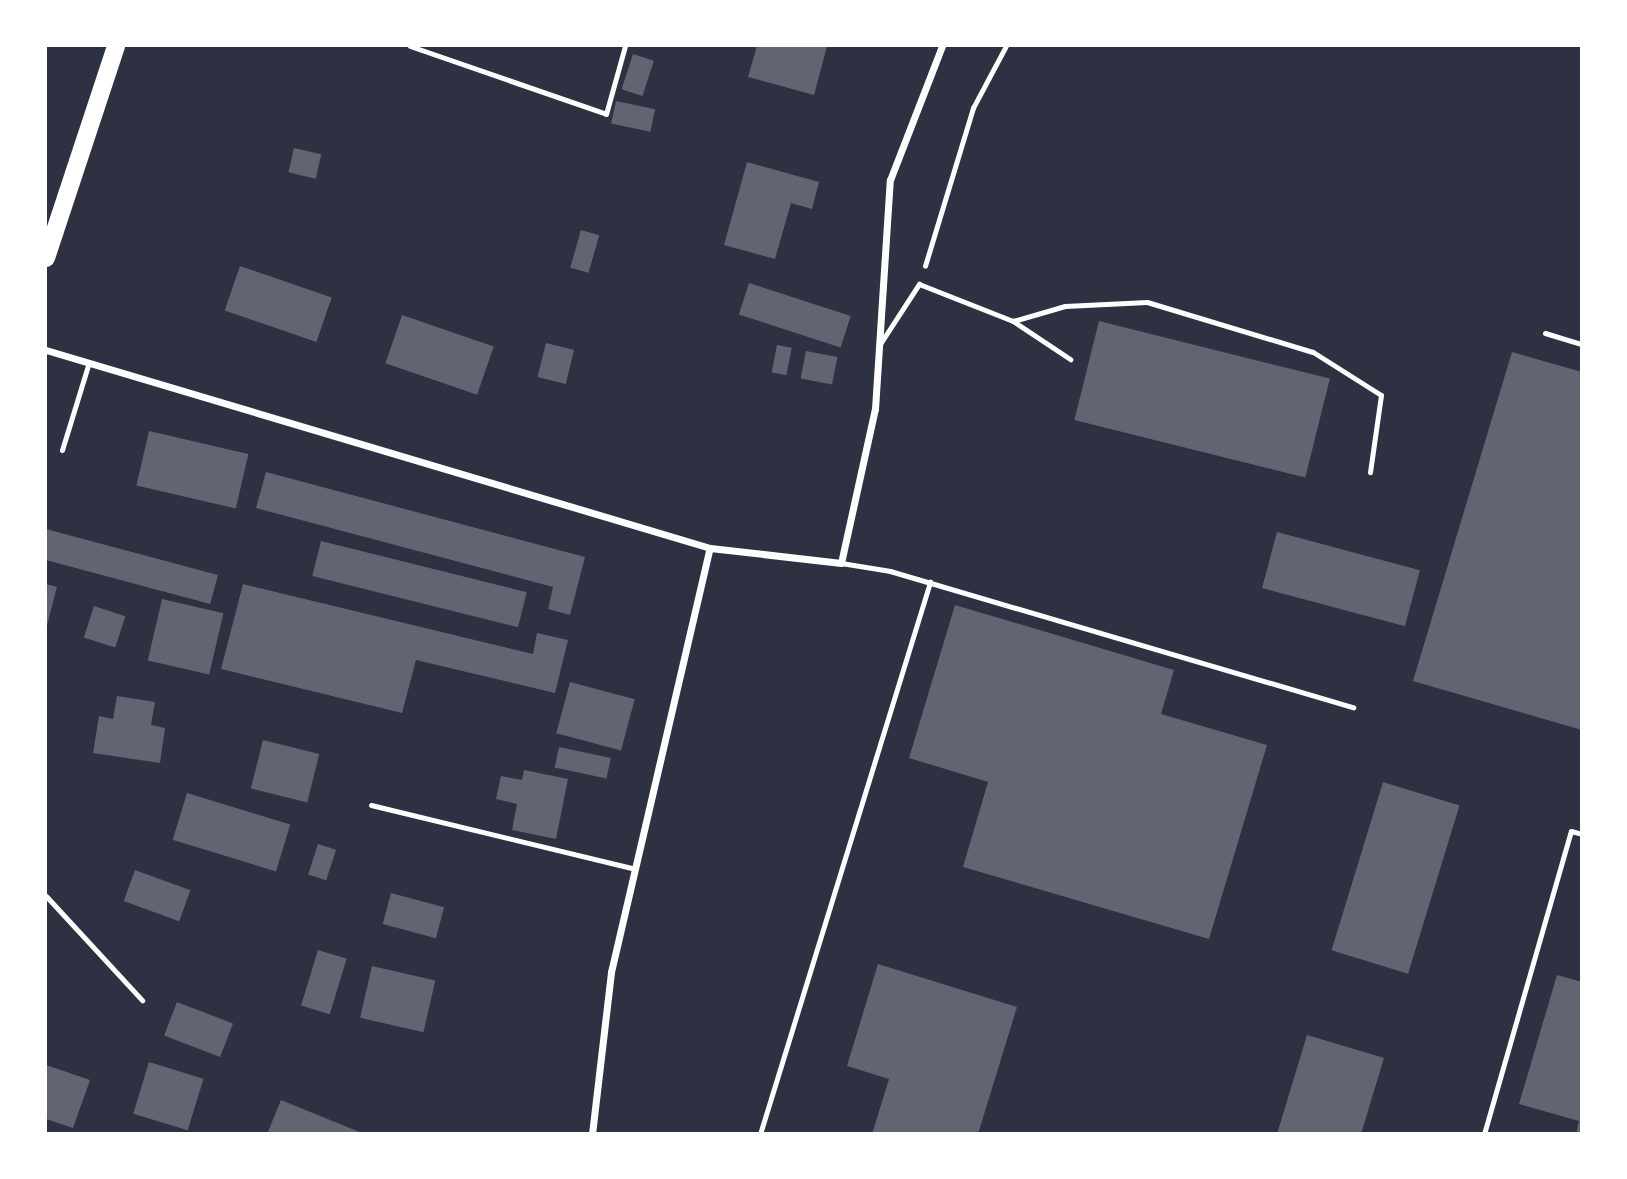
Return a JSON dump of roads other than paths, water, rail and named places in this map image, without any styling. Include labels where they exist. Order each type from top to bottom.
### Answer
[{"type":"main road","points":[[46,258],[116,46]]},
{"type":"street","points":[[46,351],[710,548],[841,563],[875,409],[890,180],[942,46]]},
{"type":"street","points":[[592,1133],[611,972],[632,868],[710,548]]},
{"type":"lane","points":[[410,46],[606,114],[625,46]]},
{"type":"lane","points":[[877,349],[919,284],[1013,321],[1070,359]]},
{"type":"lane","points":[[1013,321],[1065,306],[1147,302],[1313,352],[1381,395],[1370,472]]},
{"type":"lane","points":[[1545,333],[1581,344]]},
{"type":"lane","points":[[62,450],[89,362]]},
{"type":"lane","points":[[841,563],[930,582],[1353,706]]},
{"type":"lane","points":[[760,1133],[930,582]]},
{"type":"lane","points":[[371,805],[632,868]]},
{"type":"lane","points":[[1484,1133],[1571,831],[1581,834]]},
{"type":"lane","points":[[46,896],[142,1000]]}]
